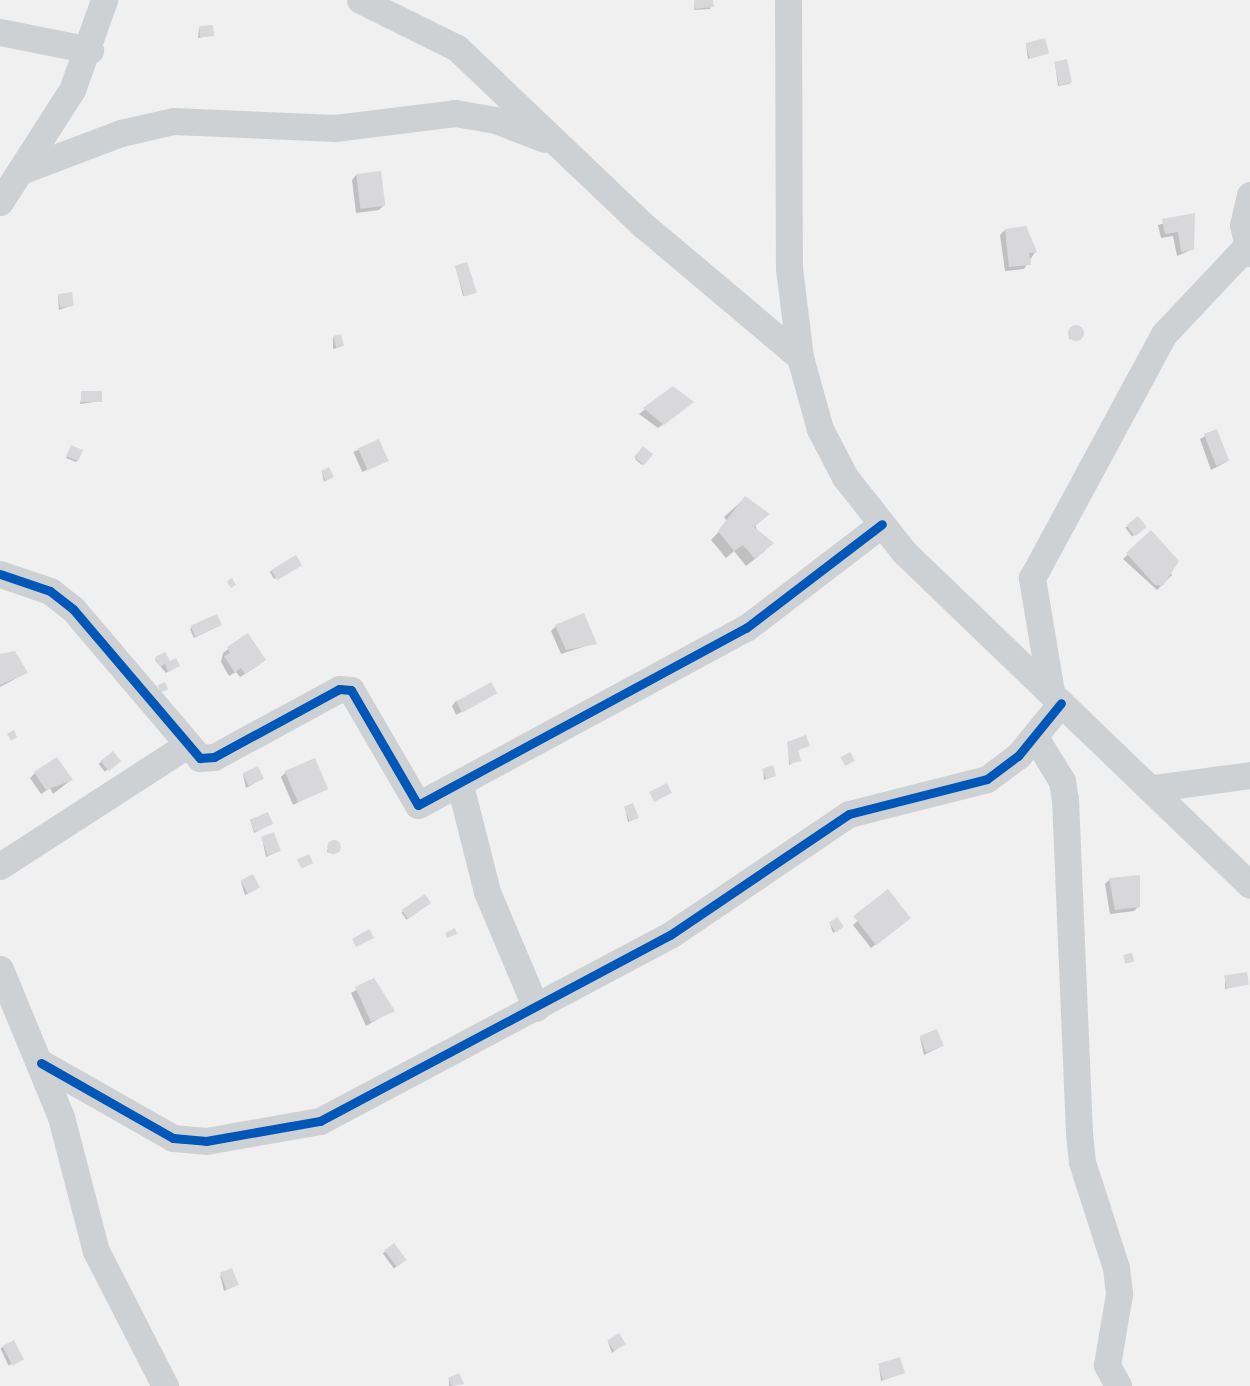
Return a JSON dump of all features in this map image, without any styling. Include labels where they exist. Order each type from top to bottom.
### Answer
[{"type":"street","points":[[0,202],[23,170],[90,50],[104,0]]},
{"type":"street","points":[[360,0],[457,48],[494,79],[549,140],[800,357]]},
{"type":"street","points":[[788,0],[789,268],[800,357],[820,429],[845,477],[904,552],[1154,788],[1250,885]]},
{"type":"street","points":[[0,32],[90,50]]},
{"type":"street","points":[[23,170],[121,133],[173,121],[335,128],[454,113],[495,120],[549,140]]},
{"type":"street","points":[[41,1064],[151,1128],[173,1138],[206,1141],[320,1121],[670,935],[849,814],[987,779],[1035,737],[1056,697],[1032,578],[1164,334],[1249,250],[1244,225],[1250,195]]},
{"type":"street","points":[[0,574],[50,591],[73,609],[187,745],[207,760],[348,688],[413,802],[423,804],[746,628],[882,524]]},
{"type":"street","points":[[1035,737],[1062,781],[1065,799],[1079,1133],[1082,1162],[1116,1268],[1119,1294],[1107,1365],[1118,1386]]},
{"type":"street","points":[[0,866],[187,745]]},
{"type":"street","points":[[1154,788],[1250,775]]},
{"type":"street","points":[[460,785],[487,892],[536,1008]]},
{"type":"street","points":[[0,969],[41,1064],[96,1251],[143,1352],[165,1386]]},
{"type":"building","points":[[694,0],[713,0],[714,7],[695,9]]},
{"type":"building","points":[[213,25],[214,36],[200,37],[199,26]]},
{"type":"building","points":[[1045,38],[1049,53],[1030,59],[1026,43]]},
{"type":"building","points":[[1067,59],[1072,82],[1059,85],[1054,62]]},
{"type":"building","points":[[381,171],[385,206],[360,209],[356,174]]},
{"type":"building","points":[[1195,213],[1194,250],[1181,252],[1178,232],[1165,234],[1162,219]]},
{"type":"building","points":[[1026,226],[1037,252],[1029,253],[1031,265],[1009,267],[1005,229]]},
{"type":"building","points":[[467,262],[477,292],[465,296],[455,266]]},
{"type":"building","points":[[72,292],[74,306],[60,308],[58,294]]},
{"type":"building","points":[[1076,325],[1084,333],[1076,341],[1068,333]]},
{"type":"building","points":[[341,334],[344,346],[336,348],[333,336]]},
{"type":"building","points":[[673,386],[694,402],[664,425],[643,408]]},
{"type":"building","points":[[81,391],[102,391],[102,402],[81,402]]},
{"type":"building","points":[[1217,429],[1229,461],[1216,466],[1204,434]]},
{"type":"building","points":[[379,439],[389,461],[368,470],[358,448]]},
{"type":"building","points":[[71,445],[83,450],[78,461],[66,456]]},
{"type":"building","points":[[643,446],[653,454],[644,465],[634,457]]},
{"type":"building","points":[[329,467],[334,477],[326,481],[321,471]]},
{"type":"building","points":[[745,496],[770,514],[754,527],[774,543],[755,559],[743,545],[734,551],[718,531]]},
{"type":"building","points":[[1138,516],[1147,527],[1135,536],[1126,525]]},
{"type":"building","points":[[1151,530],[1179,561],[1163,586],[1155,585],[1126,553]]},
{"type":"building","points":[[296,555],[302,565],[277,580],[271,570]]},
{"type":"building","points":[[232,578],[236,585],[231,588],[227,581]]},
{"type":"building","points":[[584,613],[597,644],[566,650],[555,625]]},
{"type":"building","points":[[217,614],[222,625],[195,637],[191,626]]},
{"type":"building","points":[[248,633],[266,660],[245,674],[241,668],[235,673],[224,656],[230,653],[227,647]]},
{"type":"building","points":[[15,651],[28,673],[0,685],[0,654]]},
{"type":"building","points":[[165,652],[170,661],[176,658],[180,666],[168,672],[165,664],[160,667],[155,657]]},
{"type":"building","points":[[165,682],[168,689],[161,692],[158,685]]},
{"type":"building","points":[[491,682],[497,693],[462,713],[456,701]]},
{"type":"building","points":[[14,730],[17,737],[11,741],[7,734]]},
{"type":"building","points":[[806,735],[810,746],[798,750],[801,761],[790,764],[787,742]]},
{"type":"building","points":[[113,751],[121,761],[109,771],[101,761]]},
{"type":"building","points":[[850,752],[855,761],[845,766],[840,757]]},
{"type":"building","points":[[57,757],[73,780],[46,790],[34,772]]},
{"type":"building","points":[[315,758],[328,789],[298,802],[285,771]]},
{"type":"building","points":[[773,765],[776,776],[766,779],[762,769]]},
{"type":"building","points":[[258,766],[264,779],[249,786],[243,773]]},
{"type":"building","points":[[667,783],[672,793],[654,802],[649,792]]},
{"type":"building","points":[[633,803],[639,818],[630,822],[624,807]]},
{"type":"building","points":[[268,812],[273,824],[255,832],[250,820]]},
{"type":"building","points":[[274,832],[281,851],[268,856],[261,837]]},
{"type":"building","points":[[331,840],[337,840],[341,847],[337,854],[331,854],[327,850],[327,844]]},
{"type":"building","points":[[309,854],[313,863],[301,868],[297,859]]},
{"type":"building","points":[[253,874],[260,887],[248,894],[241,881]]},
{"type":"building","points":[[1140,875],[1140,907],[1115,910],[1109,878]]},
{"type":"building","points":[[888,889],[911,918],[876,945],[853,916]]},
{"type":"building","points":[[425,894],[431,903],[408,919],[402,910]]},
{"type":"building","points":[[837,917],[844,927],[836,933],[829,923]]},
{"type":"building","points":[[455,928],[457,934],[447,938],[445,933]]},
{"type":"building","points":[[369,929],[374,938],[356,947],[352,939]]},
{"type":"building","points":[[1132,953],[1134,962],[1125,964],[1123,955]]},
{"type":"building","points":[[1247,972],[1249,985],[1226,988],[1224,976]]},
{"type":"building","points":[[374,978],[395,1011],[371,1022],[355,987]]},
{"type":"building","points":[[937,1029],[944,1046],[926,1053],[919,1036]]},
{"type":"building","points":[[394,1243],[407,1260],[397,1267],[384,1250]]},
{"type":"building","points":[[232,1268],[239,1285],[227,1290],[220,1273]]},
{"type":"building","points":[[619,1333],[626,1344],[614,1351],[607,1340]]},
{"type":"building","points":[[14,1340],[24,1360],[12,1366],[2,1346]]},
{"type":"building","points":[[900,1357],[905,1373],[883,1380],[878,1364]]},
{"type":"building","points":[[459,1373],[464,1384],[452,1386],[448,1378]]},
{"type":"cycle path","points":[[0,574],[50,591],[73,609],[200,758],[214,757],[339,689],[351,690],[418,805],[746,628],[882,524]]},
{"type":"cycle path","points":[[41,1063],[173,1138],[206,1141],[320,1121],[670,935],[849,814],[987,779],[1018,756],[1061,703]]}]
